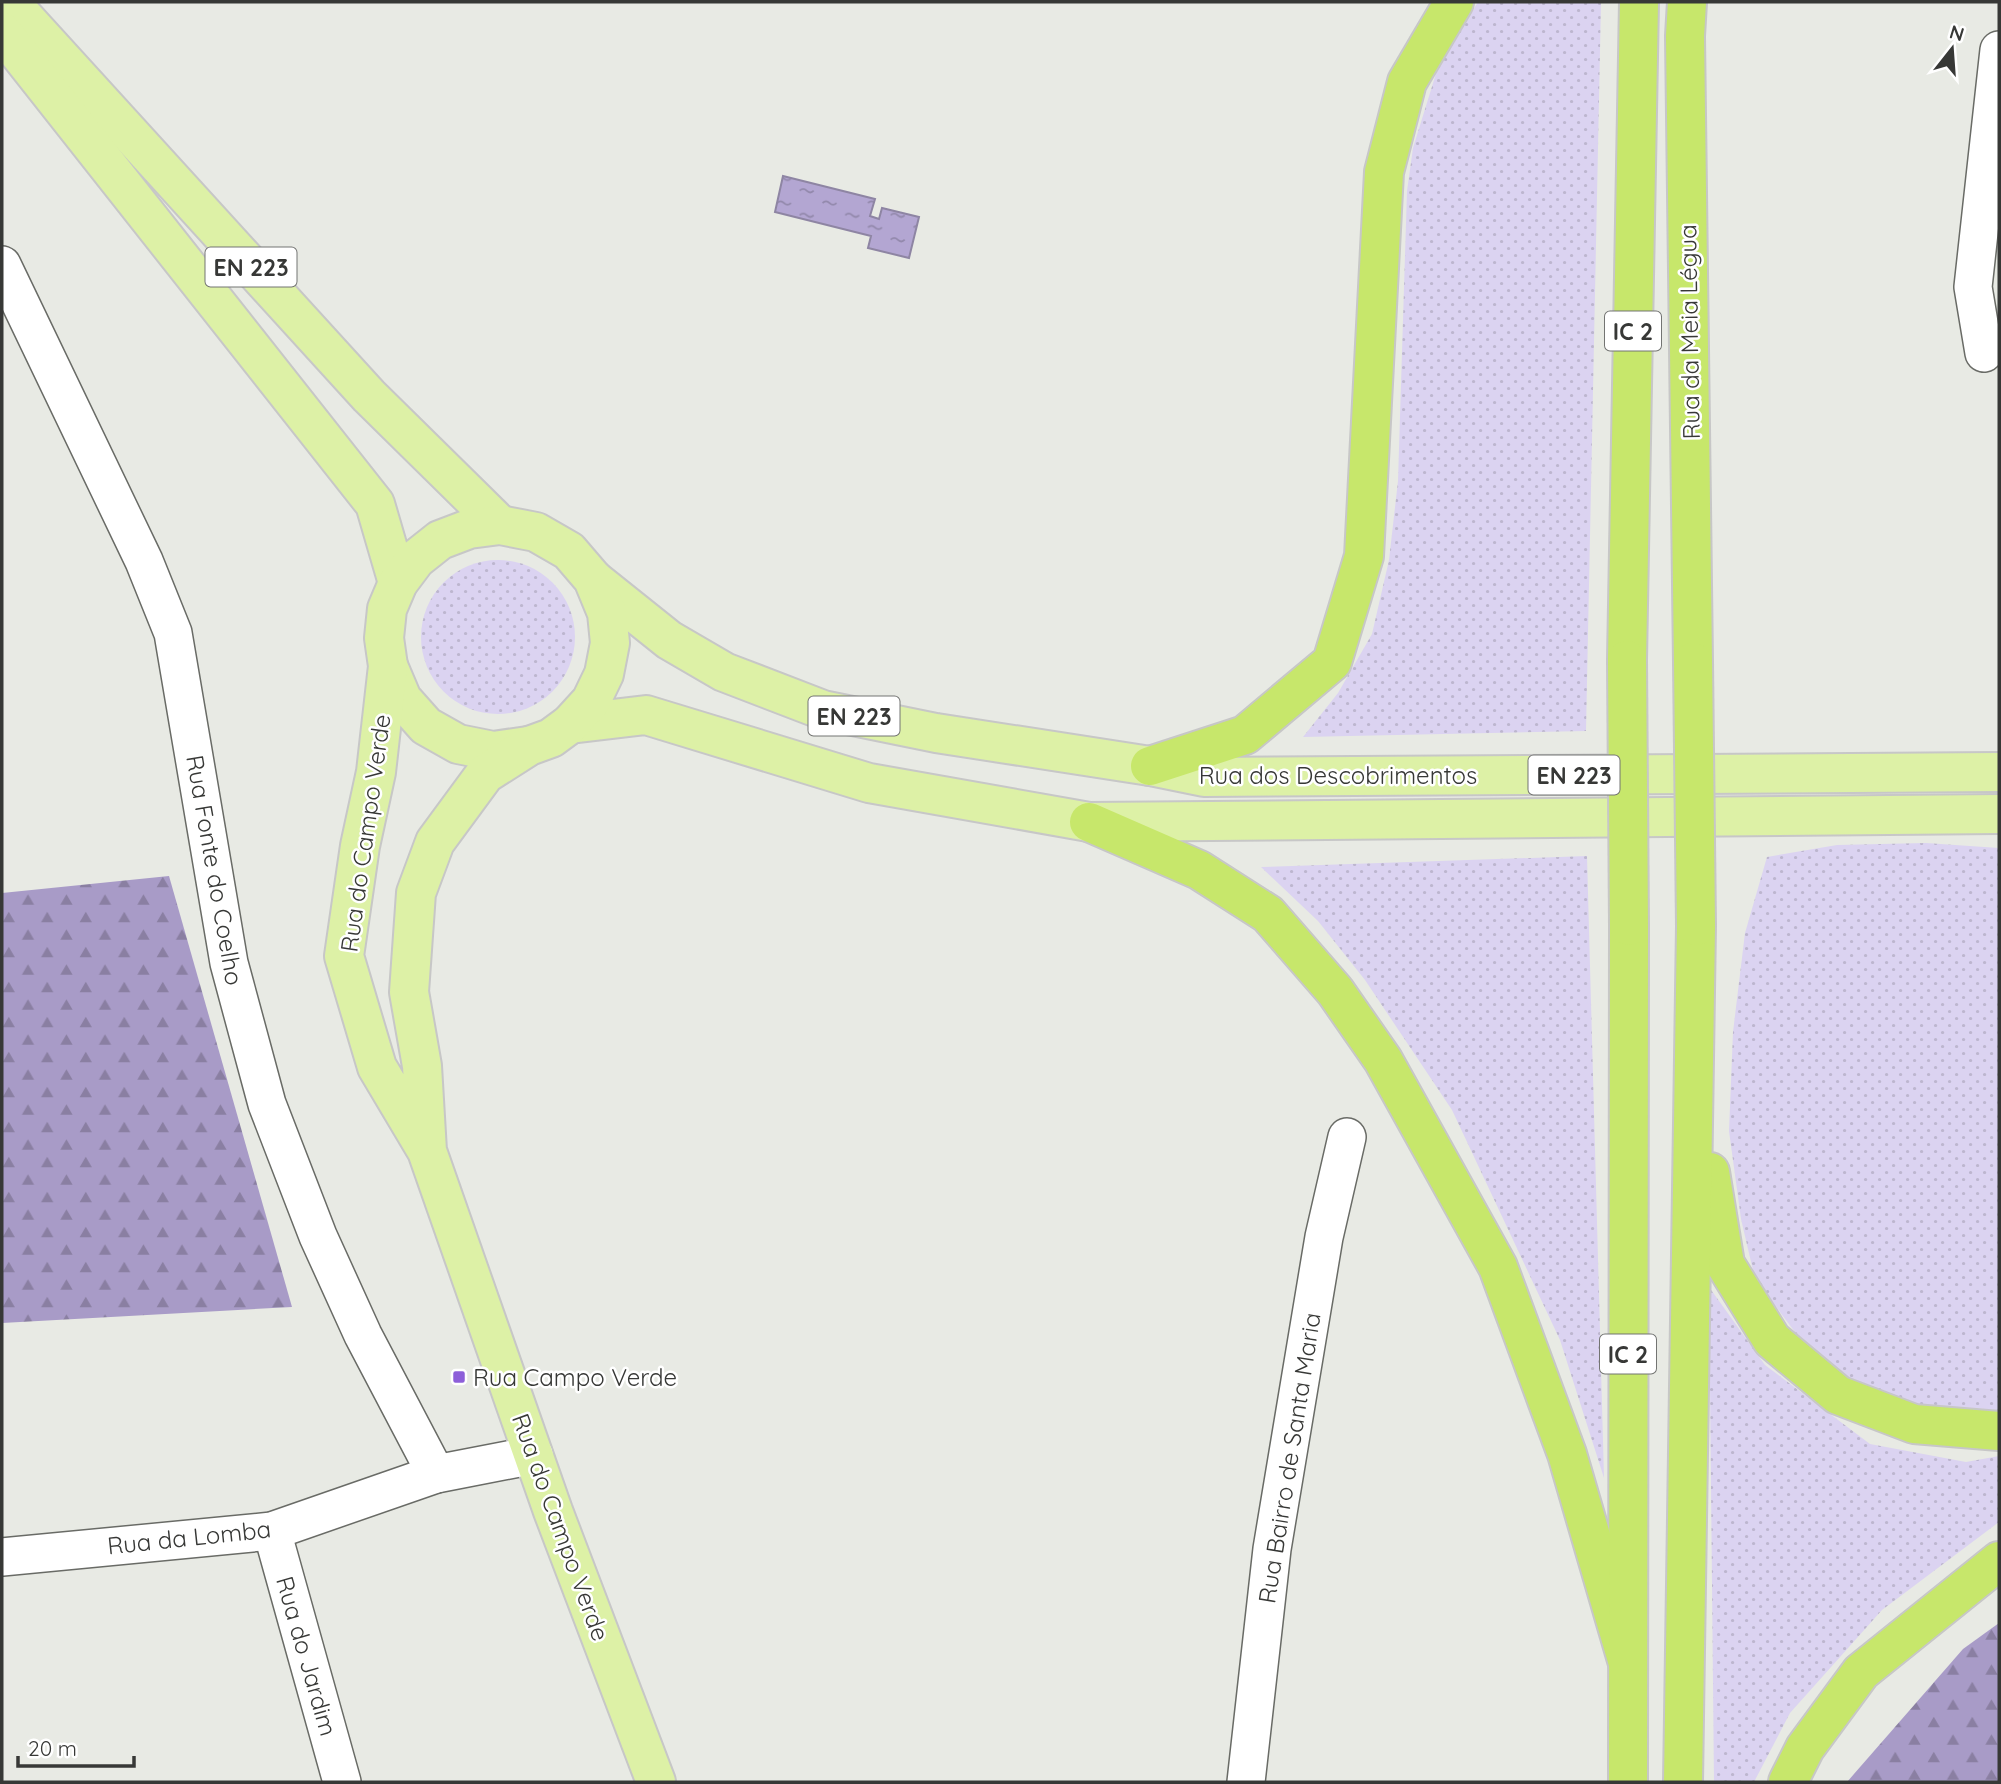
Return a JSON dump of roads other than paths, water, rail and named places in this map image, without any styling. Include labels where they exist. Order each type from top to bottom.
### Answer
[{"type":"highway","points":[[1150,766],[1245,735],[1332,662],[1364,556],[1384,172],[1408,82],[1454,2]]},
{"type":"highway","name":"IC 2","points":[[1628,1782],[1627,660],[1639,2]]},
{"type":"highway","name":"Rua da Meia Légua","points":[[1687,2],[1685,36],[1696,926],[1694,1074]]},
{"type":"highway","points":[[1089,822],[1199,870],[1268,914],[1335,991],[1383,1060],[1498,1266],[1567,1454],[1627,1660]]},
{"type":"highway","points":[[1694,1074],[1725,1264],[1772,1340],[1838,1395],[1914,1424],[1999,1431]]},
{"type":"highway","name":"IC 2","points":[[1683,1782],[1694,1074]]},
{"type":"highway","points":[[1788,1782],[1805,1748],[1861,1672],[1999,1561]]},
{"type":"main road","name":"EN 223","points":[[10,2],[369,396],[500,525]]},
{"type":"main road","name":"EN 223","points":[[2,32],[375,504],[398,583]]},
{"type":"main road","name":"Rua do Campo Verde","points":[[388,666],[402,699],[426,726],[447,738],[458,744],[493,751],[529,746],[551,738],[570,724],[591,701],[604,674],[610,643],[607,612],[593,579],[569,551],[536,532],[500,525],[470,529],[440,540],[416,559],[398,583],[387,610],[385,629],[388,666],[376,772],[360,846],[344,956],[377,1067],[427,1151],[534,1455],[656,1782]]},
{"type":"main road","name":"Rua dos Descobrimentos","points":[[593,579],[669,640],[724,672],[823,710],[936,733],[1150,766],[1204,777],[1999,772]]},
{"type":"main road","name":"Rua dos Descobrimentos","points":[[570,724],[646,715],[869,783],[1089,822],[1999,814]]},
{"type":"main road","name":"Rua do Campo Verde","points":[[427,1151],[422,1066],[409,992],[416,893],[435,842],[485,774],[529,746]]},
{"type":"street","points":[[1984,353],[1973,287],[1999,50]]},
{"type":"street","name":"Rua Fonte do Coelho","points":[[2,265],[144,561],[173,633],[229,963],[267,1104],[318,1236],[363,1335],[436,1474]]},
{"type":"street","name":"Rua Bairro de Santa Maria","points":[[1247,1782],[1272,1549],[1324,1237],[1347,1137]]},
{"type":"street","name":"Rua da Lomba","points":[[2,1557],[272,1531],[436,1474],[534,1455]]},
{"type":"street","name":"Rua do Jardim","points":[[272,1531],[342,1782]]},
{"type":"water","points":[[783,176],[875,199],[870,216],[879,219],[882,208],[919,217],[909,258],[868,248],[871,236],[775,212]]},
{"type":"place","name":"Rua Campo Verde","points":[[459,1377]]}]
